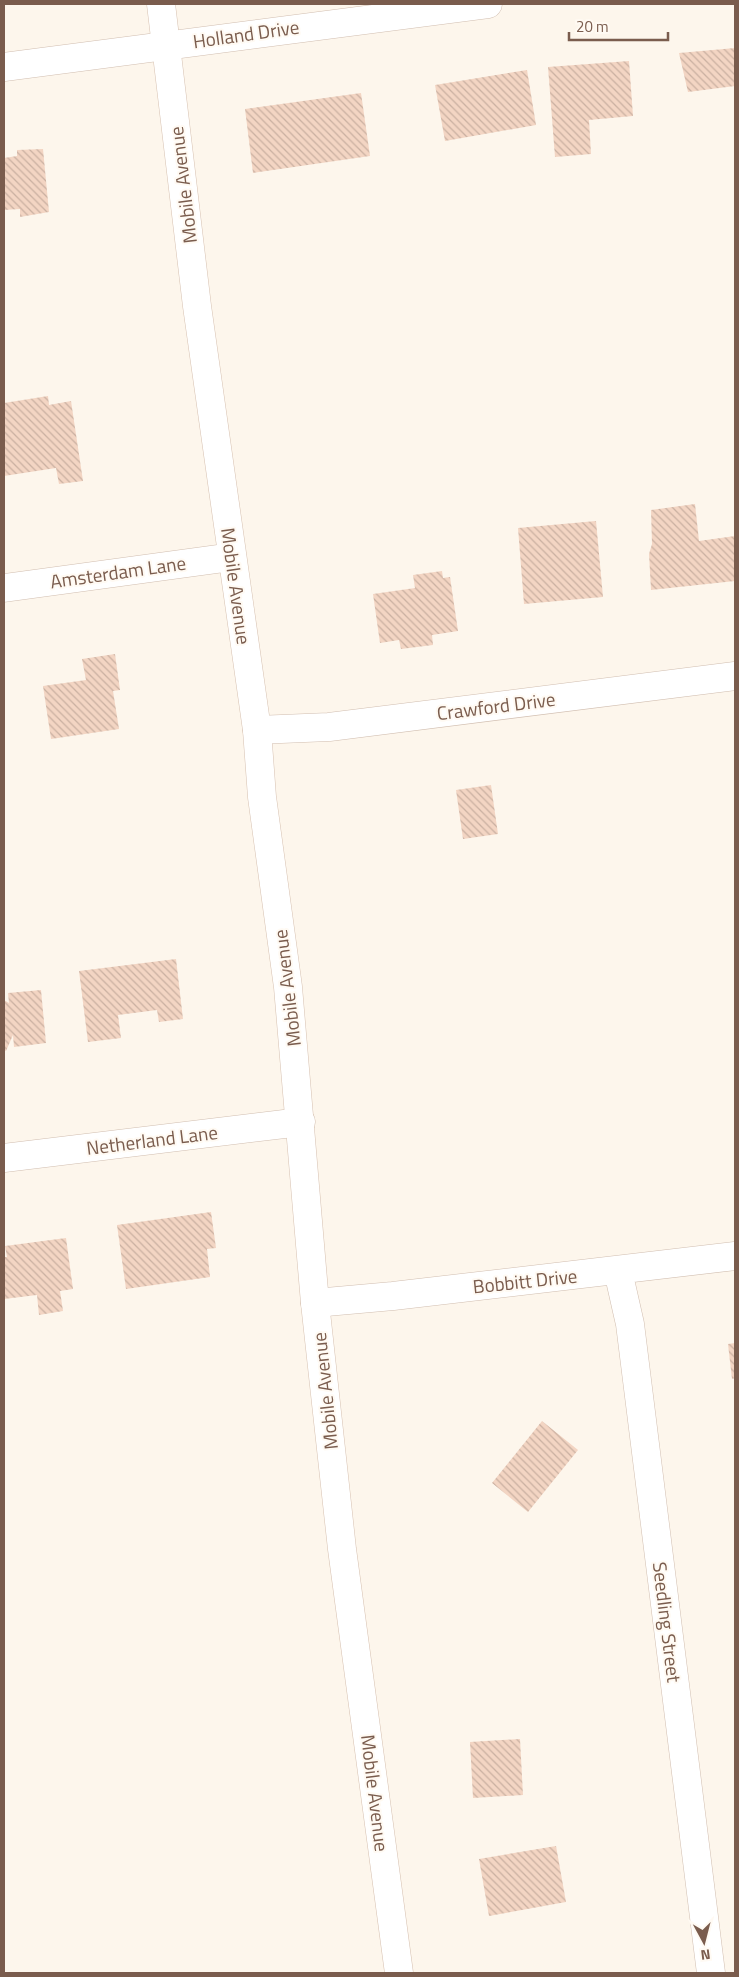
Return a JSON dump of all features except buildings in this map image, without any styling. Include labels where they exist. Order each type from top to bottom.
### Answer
[{"type":"street","name":"Mobile Avenue","points":[[161,4],[197,306],[257,730],[262,798],[288,987],[315,1303],[342,1549],[399,1973]]},
{"type":"street","name":"Holland Drive","points":[[4,67],[488,4]]},
{"type":"street","name":"Amsterdam Lane","points":[[4,588],[232,557]]},
{"type":"street","name":"Crawford Drive","points":[[257,730],[329,727],[735,676]]},
{"type":"street","name":"Netherland Lane","points":[[4,1158],[301,1122]]},
{"type":"street","name":"Bobbitt Drive","points":[[315,1303],[618,1271],[735,1256]]},
{"type":"street","name":"Seedling Street","points":[[618,1271],[630,1324],[711,1973]]}]
